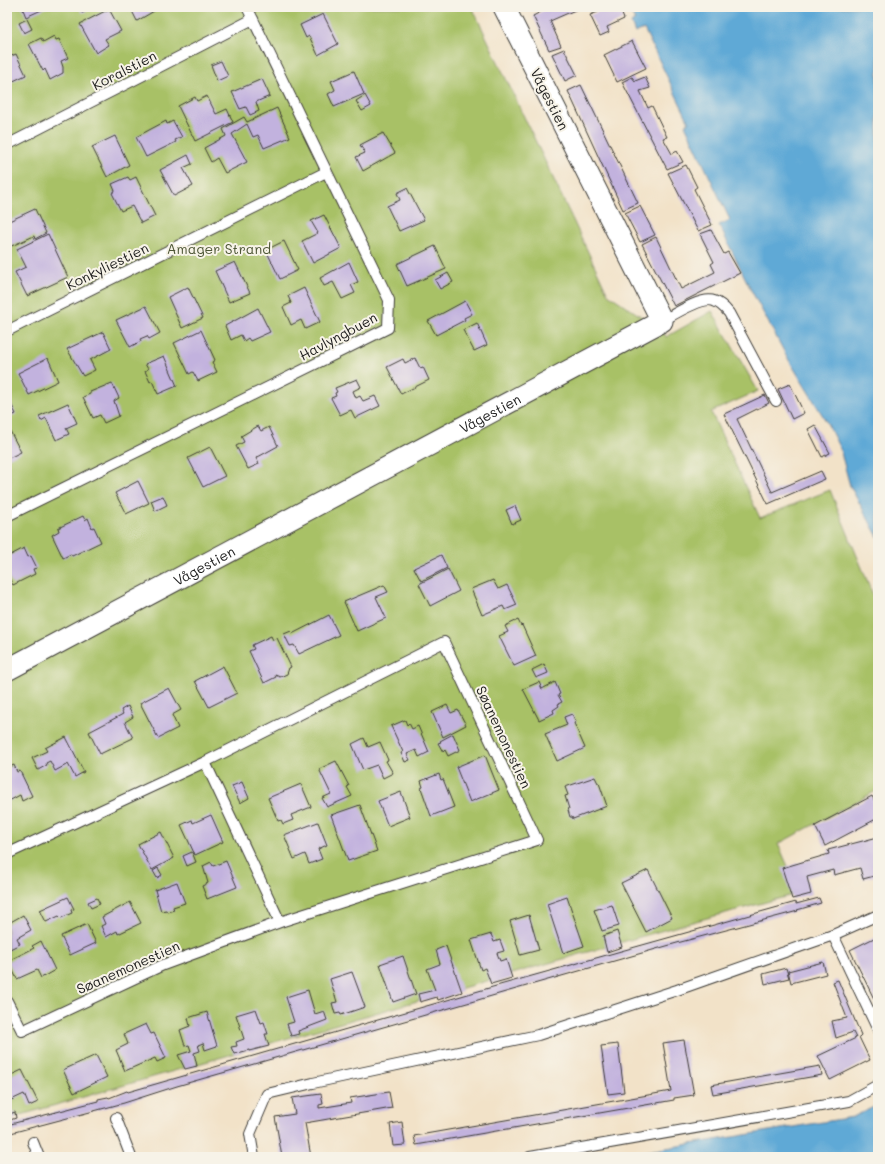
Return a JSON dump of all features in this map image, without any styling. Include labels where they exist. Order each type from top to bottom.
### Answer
[{"type":"street","name":"Vågestien","points":[[7,670],[662,321],[504,7]]},
{"type":"lane","name":"Havlyngbuen","points":[[7,516],[388,328],[389,300],[247,7]]},
{"type":"lane","name":"Koralstien","points":[[7,145],[253,19]]},
{"type":"lane","name":"Konkyliestien","points":[[7,331],[326,172]]},
{"type":"lane","points":[[662,321],[704,300],[713,300],[721,305],[729,313],[776,402]]},
{"type":"lane","name":"Søanemonestien","points":[[7,854],[205,762],[444,642],[537,840],[280,922],[163,965],[22,1031],[7,1001]]},
{"type":"lane","points":[[205,762],[280,922]]},
{"type":"lane","points":[[254,1157],[250,1134],[267,1094],[538,1035],[677,990],[833,935],[878,915]]},
{"type":"lane","points":[[833,935],[878,1030]]},
{"type":"lane","points":[[530,1157],[848,1101],[878,1085]]},
{"type":"lane","points":[[116,1118],[131,1157]]},
{"type":"lane","points":[[33,1142],[39,1157]]},
{"type":"green space","name":"Amager Strand","points":[[7,7],[472,7],[608,294],[663,331],[666,337],[712,311],[758,391],[711,412],[760,518],[830,490],[878,607],[878,790],[778,844],[800,893],[685,924],[7,1119]]},
{"type":"water","points":[[628,7],[878,7],[878,537],[850,486],[840,449],[826,421],[787,357],[751,290],[719,225],[730,220],[685,125],[689,122],[644,29],[635,33],[631,23],[635,20]]},
{"type":"water","points":[[878,1105],[878,1157],[612,1157],[853,1117]]},
{"type":"building","points":[[22,7],[48,7],[26,17]]},
{"type":"building","points":[[79,7],[95,7],[82,13]]},
{"type":"building","points":[[130,7],[161,7],[137,21]]},
{"type":"building","points":[[550,7],[582,7],[550,21],[561,46],[549,50],[533,16]]},
{"type":"building","points":[[596,7],[619,7],[624,19],[607,27],[609,32],[600,36],[590,15],[598,12]]},
{"type":"building","points":[[109,9],[121,31],[105,39],[109,45],[96,53],[80,24]]},
{"type":"building","points":[[323,14],[338,44],[318,55],[309,36],[306,38],[300,25]]},
{"type":"building","points":[[27,19],[32,29],[24,33],[19,23]]},
{"type":"building","points":[[54,36],[56,40],[59,39],[68,58],[61,61],[63,73],[50,80],[45,69],[43,71],[29,44],[41,38],[43,42]]},
{"type":"building","points":[[632,41],[646,68],[617,82],[604,55]]},
{"type":"building","points":[[564,49],[577,75],[565,81],[552,54]]},
{"type":"building","points":[[16,54],[26,75],[7,84],[7,58]]},
{"type":"building","points":[[221,61],[228,76],[217,81],[211,65]]},
{"type":"building","points":[[354,71],[364,94],[334,107],[328,94],[335,90],[331,81]]},
{"type":"building","points":[[632,77],[635,81],[645,77],[650,88],[640,91],[648,108],[652,106],[667,137],[663,138],[672,154],[677,151],[683,162],[667,169],[622,82]]},
{"type":"building","points":[[262,79],[270,96],[256,102],[259,111],[250,115],[246,107],[240,109],[232,92]]},
{"type":"building","points":[[581,85],[638,203],[623,210],[568,91]]},
{"type":"building","points":[[365,95],[371,106],[362,111],[356,101]]},
{"type":"building","points":[[207,96],[216,114],[227,109],[233,122],[195,141],[178,106],[195,97],[197,101]]},
{"type":"building","points":[[277,108],[290,137],[264,148],[258,135],[253,137],[247,124],[232,134],[247,162],[225,173],[217,158],[211,162],[204,148],[226,136],[223,129],[244,117],[247,122]]},
{"type":"building","points":[[166,121],[167,124],[173,121],[182,137],[175,140],[176,142],[146,157],[136,137]]},
{"type":"building","points":[[383,133],[395,153],[363,171],[356,157],[365,153],[360,145]]},
{"type":"building","points":[[115,136],[129,165],[107,177],[92,147]]},
{"type":"building","points":[[188,155],[192,164],[183,168],[193,186],[174,196],[160,170]]},
{"type":"building","points":[[686,165],[697,187],[694,189],[712,225],[698,231],[668,173]]},
{"type":"building","points":[[128,177],[130,180],[136,177],[155,216],[141,223],[132,206],[121,211],[112,193],[115,191],[112,184]]},
{"type":"building","points":[[407,188],[424,220],[399,231],[387,206],[400,200],[397,193]]},
{"type":"building","points":[[640,206],[655,235],[640,242],[625,213]]},
{"type":"building","points":[[35,209],[46,233],[35,239],[34,236],[7,248],[7,222]]},
{"type":"building","points":[[324,215],[341,248],[313,263],[302,241],[318,233],[311,221]]},
{"type":"building","points":[[711,230],[724,254],[728,252],[740,273],[674,306],[642,244],[656,237],[681,289],[715,272],[711,264],[714,262],[700,234]]},
{"type":"building","points":[[48,234],[68,277],[27,296],[15,272],[26,267],[17,249]]},
{"type":"building","points":[[284,241],[298,270],[280,279],[266,250]]},
{"type":"building","points":[[435,246],[446,269],[407,286],[397,264]]},
{"type":"building","points":[[235,262],[250,293],[229,302],[215,271]]},
{"type":"building","points":[[349,262],[358,282],[351,285],[355,293],[342,299],[333,282],[324,286],[320,278]]},
{"type":"building","points":[[448,273],[453,282],[440,289],[435,280]]},
{"type":"building","points":[[188,287],[203,318],[182,328],[168,297]]},
{"type":"building","points":[[304,288],[320,322],[305,329],[301,320],[291,325],[283,307],[291,303],[288,296]]},
{"type":"building","points":[[465,301],[472,314],[464,318],[465,320],[436,335],[428,321]]},
{"type":"building","points":[[146,306],[160,333],[149,339],[147,336],[140,339],[141,341],[130,347],[116,320]]},
{"type":"building","points":[[258,308],[270,332],[250,341],[248,338],[244,341],[241,335],[231,340],[225,326]]},
{"type":"building","points":[[477,323],[487,345],[474,351],[463,330]]},
{"type":"building","points":[[201,330],[215,360],[212,362],[217,372],[198,381],[193,372],[189,374],[174,343]]},
{"type":"building","points":[[103,332],[111,349],[90,360],[95,370],[83,376],[67,349]]},
{"type":"building","points":[[164,356],[177,386],[158,394],[145,371],[148,369],[145,364]]},
{"type":"building","points":[[48,358],[58,381],[29,395],[18,373]]},
{"type":"building","points":[[415,358],[420,368],[423,367],[429,380],[401,394],[387,367],[403,359],[405,363]]},
{"type":"building","points":[[357,379],[361,387],[353,391],[356,398],[360,396],[363,401],[375,396],[380,406],[355,418],[351,410],[340,415],[331,398],[336,396],[335,393],[337,392],[335,388]]},
{"type":"building","points":[[112,383],[119,398],[114,401],[119,416],[104,423],[100,415],[93,418],[83,397],[90,394],[90,392]]},
{"type":"building","points":[[790,384],[804,413],[792,419],[778,389]]},
{"type":"building","points":[[765,395],[769,403],[737,419],[772,492],[821,471],[825,479],[768,504],[724,414]]},
{"type":"building","points":[[7,396],[16,414],[7,418]]},
{"type":"building","points":[[68,403],[77,423],[66,428],[69,434],[56,440],[46,418],[41,421],[39,416]]},
{"type":"building","points":[[815,425],[830,453],[822,457],[808,429]]},
{"type":"building","points":[[258,426],[261,431],[269,427],[278,446],[256,458],[259,464],[248,469],[236,446],[244,442],[241,436]]},
{"type":"building","points":[[10,431],[21,452],[7,459],[7,432]]},
{"type":"building","points":[[210,447],[225,476],[203,487],[188,458]]},
{"type":"building","points":[[138,481],[149,503],[126,514],[115,493]]},
{"type":"building","points":[[163,496],[167,505],[155,511],[151,501]]},
{"type":"building","points":[[515,506],[521,520],[512,524],[506,510]]},
{"type":"building","points":[[83,516],[85,520],[88,518],[92,528],[94,527],[101,542],[72,556],[71,554],[63,558],[52,535],[59,531],[58,528]]},
{"type":"building","points":[[24,548],[28,557],[31,556],[37,568],[33,569],[35,574],[13,585],[7,575],[7,557]]},
{"type":"building","points":[[441,555],[447,568],[421,581],[414,568]]},
{"type":"building","points":[[448,569],[459,591],[430,606],[419,584]]},
{"type":"building","points":[[493,580],[498,589],[507,585],[517,605],[505,610],[503,606],[482,615],[471,589]]},
{"type":"building","points":[[384,585],[388,592],[376,597],[386,618],[357,631],[344,602]]},
{"type":"building","points":[[329,615],[339,635],[299,654],[294,645],[290,646],[284,634],[291,631],[292,634]]},
{"type":"building","points":[[518,620],[521,626],[522,625],[536,656],[514,666],[499,636],[508,632],[505,626]]},
{"type":"building","points":[[271,636],[273,640],[277,638],[291,667],[289,668],[287,674],[280,677],[275,675],[276,677],[264,683],[249,651],[254,649],[252,645]]},
{"type":"building","points":[[544,664],[548,673],[536,678],[532,670]]},
{"type":"building","points":[[223,666],[237,693],[209,707],[195,681]]},
{"type":"building","points":[[539,682],[542,689],[555,682],[560,694],[558,695],[562,702],[553,710],[554,713],[539,720],[523,689]]},
{"type":"building","points":[[169,688],[181,710],[172,715],[178,728],[158,738],[140,703]]},
{"type":"building","points":[[447,705],[451,713],[458,710],[466,725],[443,737],[432,712]]},
{"type":"building","points":[[128,706],[133,717],[125,722],[133,738],[100,754],[89,732],[123,714],[121,710]]},
{"type":"building","points":[[572,714],[576,722],[574,723],[585,748],[557,761],[545,734],[567,725],[564,717]]},
{"type":"building","points":[[405,720],[407,725],[409,723],[412,729],[418,726],[429,752],[419,757],[416,750],[407,754],[410,760],[405,762],[401,753],[403,752],[391,726]]},
{"type":"building","points":[[453,734],[460,750],[448,756],[445,750],[443,752],[438,743]]},
{"type":"building","points":[[66,737],[84,772],[75,777],[68,764],[55,771],[50,761],[46,763],[47,765],[38,770],[32,758],[47,751],[45,748]]},
{"type":"building","points":[[364,738],[368,747],[380,742],[388,760],[386,761],[393,773],[383,778],[377,765],[363,770],[352,744]]},
{"type":"building","points":[[485,755],[499,790],[470,802],[456,767]]},
{"type":"building","points":[[336,761],[349,786],[347,787],[352,796],[327,807],[322,798],[331,794],[319,769]]},
{"type":"building","points":[[14,765],[17,772],[20,771],[32,796],[22,801],[20,795],[7,802],[7,768]]},
{"type":"building","points":[[439,774],[441,780],[443,779],[454,807],[431,816],[421,788],[423,787],[421,781]]},
{"type":"building","points":[[595,777],[599,783],[607,806],[573,819],[570,817],[568,810],[565,796],[568,795],[565,787]]},
{"type":"building","points":[[242,782],[249,798],[240,803],[232,786]]},
{"type":"building","points":[[301,784],[311,807],[291,815],[293,820],[283,824],[281,820],[278,821],[268,798]]},
{"type":"building","points":[[401,792],[410,817],[388,826],[378,801]]},
{"type":"building","points":[[872,796],[878,807],[878,818],[825,846],[815,826]]},
{"type":"building","points":[[360,805],[377,851],[348,861],[331,815]]},
{"type":"building","points":[[211,815],[223,842],[195,855],[181,825],[192,820],[193,823]]},
{"type":"building","points":[[318,822],[327,845],[318,849],[322,859],[309,864],[305,854],[294,859],[284,835]]},
{"type":"building","points":[[161,832],[174,858],[152,870],[138,844]]},
{"type":"building","points":[[878,837],[878,875],[863,879],[860,868],[834,875],[833,870],[807,877],[811,894],[792,899],[782,868],[829,854],[828,850]]},
{"type":"building","points":[[192,852],[196,862],[187,866],[183,856]]},
{"type":"building","points":[[226,861],[237,887],[207,899],[202,886],[208,883],[203,866],[211,862],[213,866]]},
{"type":"building","points":[[158,868],[162,875],[157,878],[153,871]]},
{"type":"building","points":[[648,870],[672,918],[646,932],[621,883]]},
{"type":"building","points":[[177,882],[185,903],[173,907],[174,910],[167,912],[166,910],[161,911],[155,890]]},
{"type":"building","points":[[68,897],[74,909],[71,910],[72,913],[61,918],[59,916],[46,922],[40,910]]},
{"type":"building","points":[[567,897],[584,946],[563,953],[547,904]]},
{"type":"building","points":[[97,898],[100,904],[91,908],[88,902]]},
{"type":"building","points":[[819,898],[821,903],[797,910],[798,911],[677,943],[177,1086],[124,1103],[7,1134],[7,1125],[98,1101],[98,1099],[109,1098],[127,1091],[128,1092],[489,988],[796,902],[796,904]]},
{"type":"building","points":[[130,902],[141,923],[118,934],[117,931],[106,937],[101,926],[105,924],[102,917]]},
{"type":"building","points":[[612,905],[619,926],[602,931],[594,910]]},
{"type":"building","points":[[23,915],[31,930],[17,938],[20,944],[8,950],[7,924]]},
{"type":"building","points":[[529,915],[539,950],[520,955],[510,921]]},
{"type":"building","points":[[87,924],[96,943],[70,955],[61,936]]},
{"type":"building","points":[[617,931],[622,947],[607,952],[603,936]]},
{"type":"building","points":[[491,934],[494,942],[500,940],[504,951],[497,953],[500,961],[506,959],[512,978],[491,984],[485,968],[481,970],[471,940]]},
{"type":"building","points":[[878,936],[878,1007],[850,950]]},
{"type":"building","points":[[41,941],[55,970],[41,978],[37,970],[17,979],[8,961],[34,948],[32,946]]},
{"type":"building","points":[[446,946],[462,992],[438,1000],[437,997],[420,1002],[418,994],[435,990],[427,969],[440,964],[436,950]]},
{"type":"building","points":[[403,956],[416,994],[393,1002],[380,964]]},
{"type":"building","points":[[823,962],[826,974],[791,983],[788,971]]},
{"type":"building","points":[[786,968],[789,978],[765,984],[763,974]]},
{"type":"building","points":[[352,972],[365,1007],[341,1015],[340,1013],[335,1014],[332,1003],[337,1002],[330,979]]},
{"type":"building","points":[[838,980],[861,1035],[859,1037],[870,1060],[830,1080],[818,1056],[856,1038],[853,1032],[836,1038],[832,1021],[847,1018],[833,982]]},
{"type":"building","points":[[308,990],[315,1014],[324,1011],[327,1020],[298,1031],[299,1034],[291,1036],[287,1024],[294,1022],[286,997]]},
{"type":"building","points":[[256,1009],[261,1023],[264,1022],[268,1034],[265,1034],[269,1046],[234,1054],[231,1047],[237,1046],[236,1042],[244,1039],[236,1015]]},
{"type":"building","points":[[207,1012],[217,1046],[205,1050],[203,1043],[198,1045],[200,1051],[194,1053],[197,1066],[185,1069],[178,1055],[191,1051],[189,1045],[185,1046],[180,1030],[190,1026],[188,1018]]},
{"type":"building","points":[[146,1024],[151,1034],[154,1033],[166,1058],[157,1062],[155,1058],[125,1071],[116,1050],[128,1044],[124,1034]]},
{"type":"building","points":[[684,1040],[694,1095],[674,1098],[674,1100],[416,1145],[414,1136],[671,1091],[663,1043]]},
{"type":"building","points":[[618,1044],[624,1092],[608,1094],[601,1046]]},
{"type":"building","points":[[96,1055],[107,1077],[74,1093],[63,1070]]},
{"type":"building","points":[[820,1066],[822,1075],[713,1094],[711,1085]]},
{"type":"building","points":[[22,1070],[38,1102],[29,1106],[24,1094],[7,1102],[7,1077]]},
{"type":"building","points":[[389,1092],[392,1108],[305,1123],[311,1157],[282,1157],[275,1117],[295,1114],[292,1098],[321,1094],[323,1104],[319,1105],[319,1108],[351,1103],[350,1098]]},
{"type":"building","points":[[15,1112],[16,1118],[7,1121],[7,1115]]},
{"type":"building","points":[[402,1122],[405,1145],[393,1146],[390,1124]]}]
